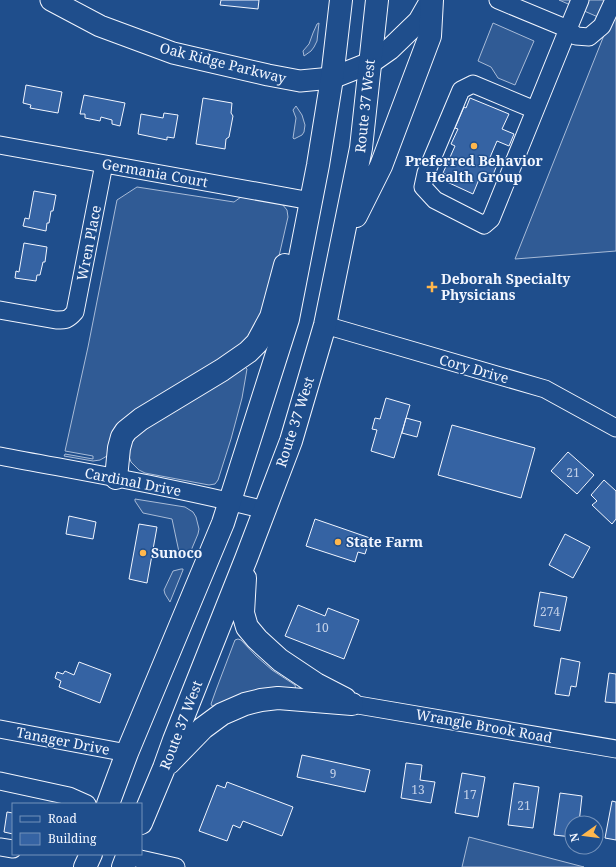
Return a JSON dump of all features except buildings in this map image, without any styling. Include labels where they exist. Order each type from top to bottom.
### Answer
[{"type":"highway","points":[[108,803],[127,753],[223,523],[288,319],[318,165],[332,78],[341,0]]},
{"type":"highway","name":"Route 37 West","points":[[142,821],[164,768],[291,441],[325,325],[361,148],[376,0]]},
{"type":"highway","points":[[343,242],[381,166],[430,36],[431,0]]},
{"type":"highway","points":[[116,478],[119,448],[122,437],[126,431],[141,419],[222,370],[248,352],[256,343],[271,317],[285,267],[310,207]]},
{"type":"highway","points":[[246,559],[243,613],[247,627],[257,639],[280,660],[316,684],[352,704]]},
{"type":"highway","points":[[164,768],[203,728],[222,714],[245,704],[278,698],[352,704]]},
{"type":"highway","points":[[85,867],[91,855]]},
{"type":"main road","name":"Oak Ridge Parkway","points":[[51,0],[100,26],[173,53],[300,81],[332,78],[370,63],[390,49],[419,21],[431,0]]},
{"type":"street","points":[[498,0],[568,29],[576,36],[590,37],[602,26],[614,0]]},
{"type":"street","points":[[535,110],[473,84],[461,90],[426,172],[423,187],[435,200],[484,225],[491,220],[580,0]]},
{"type":"street","name":"Germania Court","points":[[0,145],[104,164],[310,207]]},
{"type":"street","name":"Wren Place","points":[[0,310],[56,320],[69,319],[75,312],[104,164]]},
{"type":"street","name":"Cory Drive","points":[[325,325],[545,389],[616,428]]},
{"type":"street","name":"Cardinal Drive","points":[[0,456],[231,501],[265,510]]},
{"type":"street","name":"Wrangle Brook Road","points":[[352,704],[616,749]]},
{"type":"street","name":"Tanager Drive","points":[[0,729],[127,753]]},
{"type":"street","points":[[0,781],[82,803]]},
{"type":"street","points":[[0,847],[12,849]]},
{"type":"street","points":[[126,859],[176,867]]},
{"type":"shaded area","points":[[559,0],[606,0],[598,17]]},
{"type":"shaded area","points":[[616,5],[616,251],[515,259]]},
{"type":"shaded area","points":[[319,23],[317,41],[311,51],[304,56],[303,51],[309,44],[317,24]]},
{"type":"shaded area","points":[[493,23],[534,41],[515,85],[498,78],[491,67],[478,61]]},
{"type":"shaded area","points":[[296,106],[302,115],[305,125],[302,135],[294,139],[296,118],[293,110]]},
{"type":"shaded area","points":[[137,187],[234,202],[241,197],[282,204],[287,210],[288,217],[268,304],[248,339],[112,447],[107,456],[100,460],[93,461],[64,456],[65,454],[93,459],[93,456],[65,451],[88,347],[117,200]]},
{"type":"shaded area","points":[[245,367],[247,369],[242,398],[231,439],[218,480],[215,484],[209,485],[145,473],[139,470],[131,462],[128,453],[134,434]]},
{"type":"shaded area","points":[[135,499],[185,507],[193,512],[199,529],[190,553],[182,554],[179,552],[172,519],[143,513]]},
{"type":"shaded area","points":[[183,570],[170,602],[164,590],[173,571]]},
{"type":"shaded area","points":[[235,640],[241,640],[272,670],[295,685],[296,690],[243,693],[212,706],[211,704]]},
{"type":"shaded area","points":[[469,837],[584,867],[462,867]]},
{"type":"place","name":"Preferred Behavior Health Group","points":[[474,146]]},
{"type":"place","name":"Deborah Specialty Physicians","points":[[432,287]]},
{"type":"place","name":"State Farm","points":[[338,542]]},
{"type":"place","name":"Sunoco","points":[[143,553]]}]
